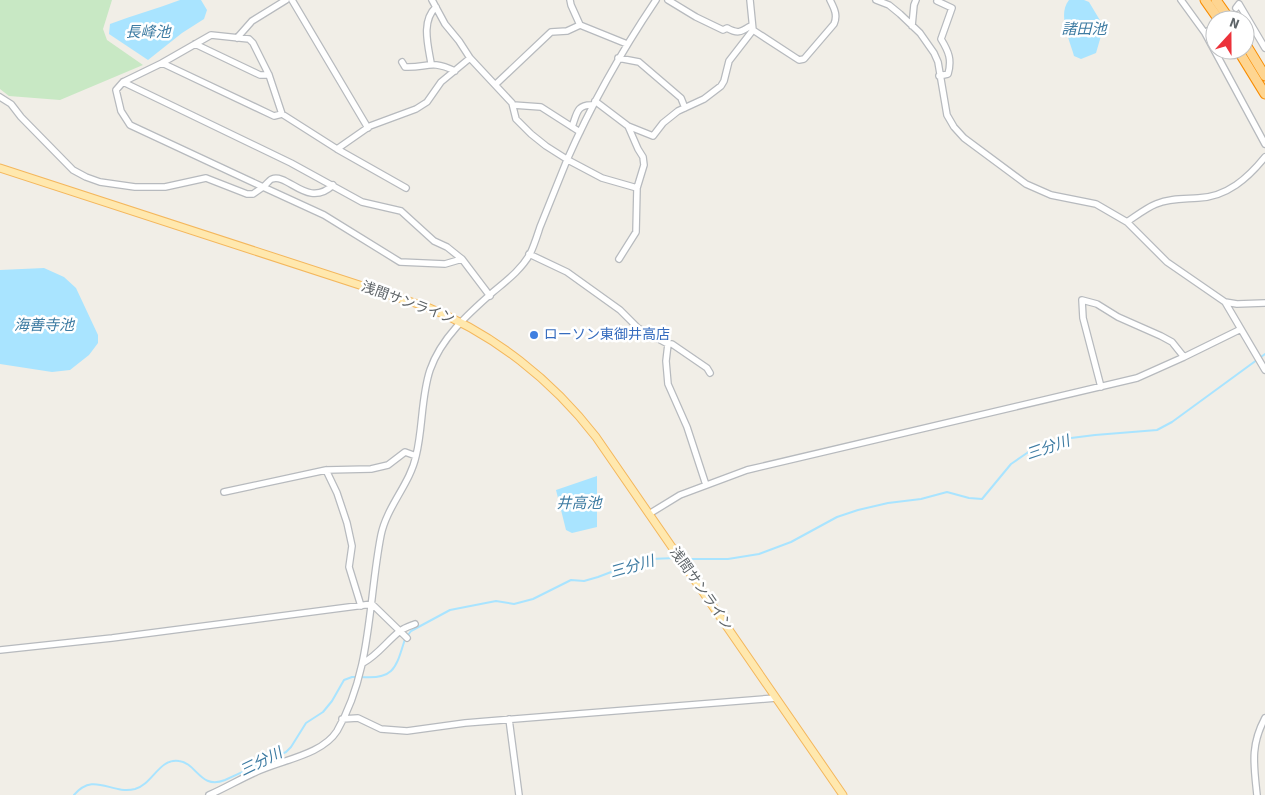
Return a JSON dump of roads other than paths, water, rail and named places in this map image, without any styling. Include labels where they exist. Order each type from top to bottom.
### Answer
[{"type":"highway","points":[[1244,60],[1265,94]]},
{"type":"highway","points":[[1255,60],[1265,76]]},
{"type":"main road","name":"浅間サンライン","points":[[0,168],[427,307],[460,322],[516,358],[562,398],[596,437],[843,795]]},
{"type":"street","points":[[237,38],[252,22],[286,0]]},
{"type":"street","points":[[292,0],[368,128]]},
{"type":"street","points":[[432,0],[445,24],[470,58],[496,84],[513,105],[516,119],[521,124],[546,146],[568,160],[602,178],[637,188]]},
{"type":"street","points":[[570,0],[580,25],[627,44]]},
{"type":"street","points":[[209,795],[258,771],[304,754],[328,742],[336,732],[357,687],[363,663],[382,531],[408,480],[416,456],[430,368],[437,353],[460,322],[508,280],[530,254],[568,160],[594,103],[618,58],[656,0]]},
{"type":"street","points":[[668,0],[696,17],[723,30],[728,28],[734,32],[740,32],[752,27]]},
{"type":"street","points":[[572,127],[580,107],[583,104],[594,103],[628,126],[653,136],[663,123],[678,111],[704,99],[721,86],[729,60],[752,27],[750,0]]},
{"type":"street","points":[[752,27],[799,60],[804,59],[836,20],[835,10],[830,0]]},
{"type":"street","points":[[876,0],[889,5],[912,26],[924,38],[934,53],[938,62],[947,115],[954,127],[964,138],[1026,184],[1051,195],[1096,204],[1127,222],[1167,262],[1225,302],[1265,370]]},
{"type":"street","points":[[912,26],[916,0]]},
{"type":"street","points":[[1181,0],[1204,33],[1265,144]]},
{"type":"street","points":[[937,1],[952,8],[942,39],[949,53],[951,65],[948,74],[939,76]]},
{"type":"street","points":[[1236,8],[1239,4],[1265,48]]},
{"type":"street","points":[[431,64],[428,46],[428,19],[430,13],[436,7]]},
{"type":"street","points":[[496,84],[551,32],[567,30],[580,25]]},
{"type":"street","points":[[406,188],[337,149],[282,114],[268,75],[253,43],[249,39],[211,35],[162,63],[123,82],[116,90],[121,111],[130,125],[324,215],[400,262],[445,264],[462,259]]},
{"type":"street","points":[[195,44],[260,75],[268,75]]},
{"type":"street","points":[[337,149],[368,128],[416,109],[427,102],[441,82],[470,58]]},
{"type":"street","points":[[618,58],[639,62],[681,98],[685,108]]},
{"type":"street","points":[[402,62],[408,68],[440,64],[455,71]]},
{"type":"street","points":[[162,63],[274,116],[282,114]]},
{"type":"street","points":[[123,82],[291,163],[362,202],[401,211],[434,240],[447,247],[462,259],[490,296]]},
{"type":"street","points":[[0,96],[11,104],[21,118],[73,170],[93,180],[135,187],[166,187],[206,178],[247,194],[253,194],[272,179],[279,178],[293,186],[319,194],[333,185]]},
{"type":"street","points":[[513,105],[541,107],[580,132]]},
{"type":"street","points":[[619,259],[636,232],[637,188],[644,165],[643,157],[628,126]]},
{"type":"street","points":[[1127,222],[1155,204],[1170,200],[1201,198],[1222,193],[1239,184],[1254,171],[1265,157]]},
{"type":"street","points":[[530,254],[567,272],[620,310],[638,328],[668,344],[672,344],[694,358],[707,368],[710,373]]},
{"type":"street","points":[[1101,387],[1083,318],[1082,300],[1097,304],[1118,317],[1172,342],[1184,357]]},
{"type":"street","points":[[1225,302],[1237,304],[1265,303]]},
{"type":"street","points":[[649,514],[680,495],[748,470],[1137,378],[1241,329]]},
{"type":"street","points":[[668,344],[666,361],[668,384],[687,427],[706,485]]},
{"type":"street","points":[[224,492],[326,470],[371,469],[388,464],[405,452],[416,456]]},
{"type":"street","points":[[326,470],[337,492],[347,523],[352,546],[349,567],[361,606]]},
{"type":"street","points":[[0,650],[112,638],[372,604]]},
{"type":"street","points":[[372,604],[407,638]]},
{"type":"street","points":[[363,663],[375,656],[401,631],[415,624]]},
{"type":"street","points":[[342,719],[358,718],[381,729],[406,731],[509,719],[776,698]]},
{"type":"street","points":[[1257,795],[1253,758],[1254,746],[1265,718]]},
{"type":"street","points":[[509,719],[519,795]]},
{"type":"water","name":"長峰池","points":[[180,0],[201,0],[207,10],[204,19],[182,33],[148,60],[109,34],[110,24]]},
{"type":"water","name":"諸田池","points":[[1069,0],[1089,2],[1103,29],[1096,53],[1081,59],[1074,56],[1064,20],[1064,13]]},
{"type":"water","name":"海善寺池","points":[[44,268],[64,277],[76,288],[98,335],[98,343],[89,355],[70,370],[52,372],[0,364],[0,270]]},
{"type":"water","name":"井高池","points":[[597,476],[597,527],[572,533],[566,530],[556,490]]},
{"type":"waterway","name":"三分川","points":[[683,559],[728,559],[759,554],[791,542],[837,517],[888,503],[921,499],[947,492],[969,498],[982,499],[1011,464],[1027,453],[1046,444],[1063,439],[1157,430],[1172,422],[1265,354]]},
{"type":"waterway","name":"三分川","points":[[408,635],[411,631],[450,610],[496,601],[514,604],[533,599],[571,580],[584,581],[640,561],[676,558]]},
{"type":"waterway","name":"三分川","points":[[361,677],[381,676],[392,670],[405,639]]},
{"type":"waterway","name":"三分川","points":[[74,795],[81,788],[96,784],[118,789],[135,789],[147,782],[166,763],[172,761],[185,763],[210,782],[225,780],[286,752],[306,723],[323,712],[332,701],[344,680],[356,677]]},
{"type":"place","name":"ローソン東御井高店","points":[[534,335]]}]
